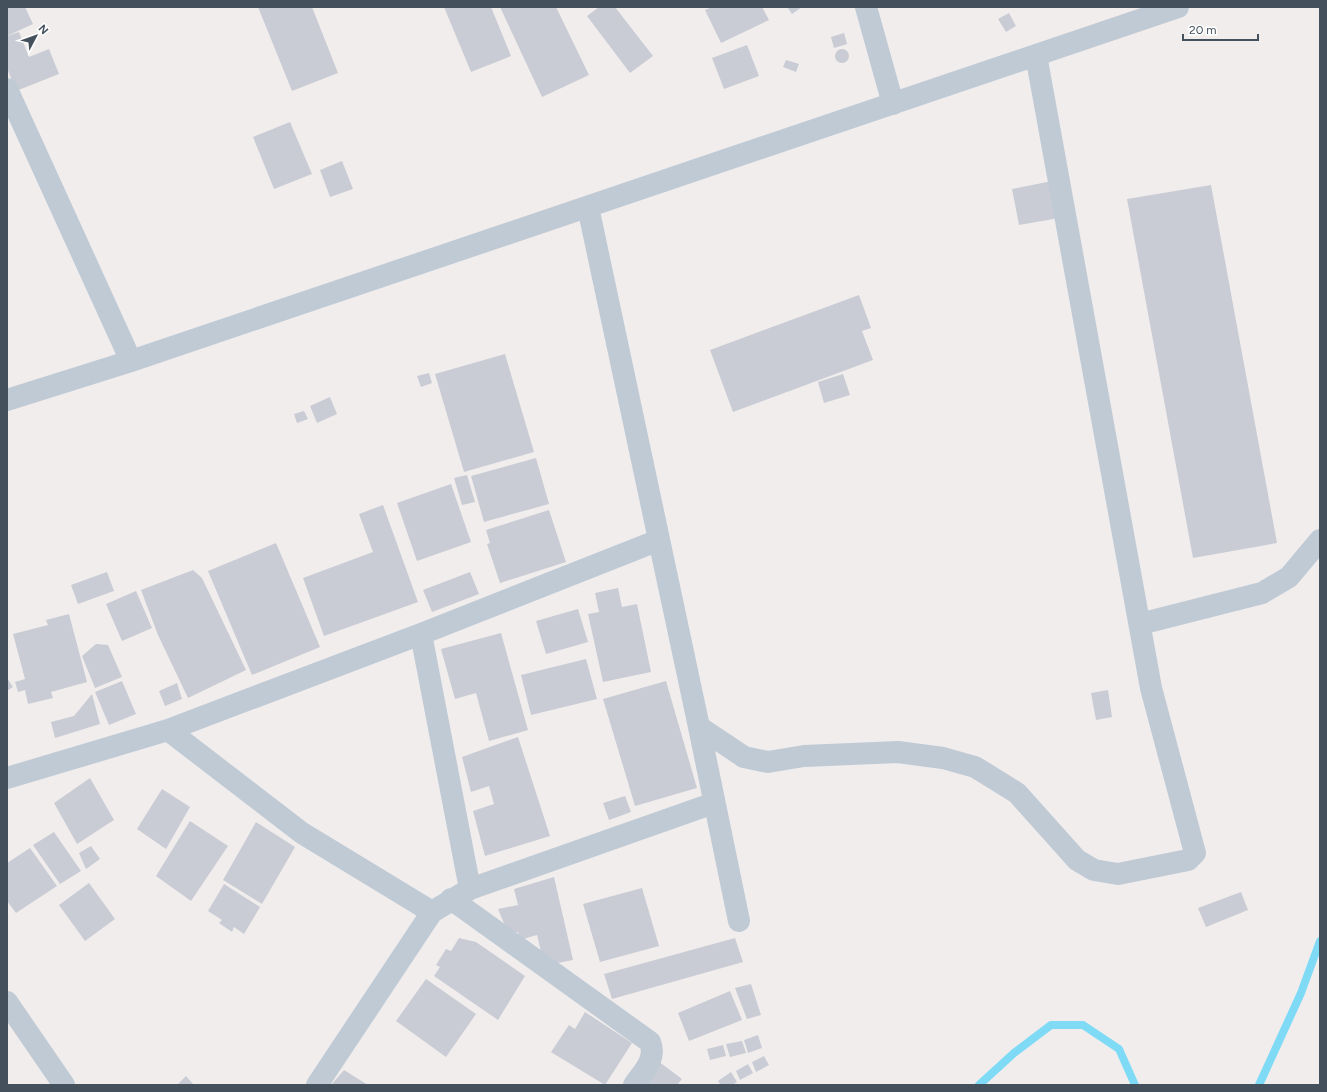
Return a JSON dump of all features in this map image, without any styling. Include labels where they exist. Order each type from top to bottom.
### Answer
[{"type":"street","points":[[866,7],[893,104]]},
{"type":"street","points":[[7,400],[131,362],[1178,7]]},
{"type":"street","points":[[699,727],[744,757],[768,762],[804,756],[898,752],[943,758],[975,767],[1017,793],[1077,860],[1094,870],[1118,874],[1181,862],[1188,860],[1195,853],[1151,688],[1036,55]]},
{"type":"street","points":[[7,89],[131,362]]},
{"type":"street","points":[[588,207],[739,921]]},
{"type":"street","points":[[7,778],[168,730],[421,634],[659,540]]},
{"type":"street","points":[[1140,624],[1262,593],[1289,577],[1320,540]]},
{"type":"street","points":[[421,634],[470,889]]},
{"type":"street","points":[[168,730],[302,833],[432,912]]},
{"type":"street","points":[[317,1085],[432,912],[451,899],[470,889],[714,804]]},
{"type":"street","points":[[451,899],[650,1042],[653,1049],[652,1058],[634,1085]]},
{"type":"street","points":[[7,1002],[56,1082]]},
{"type":"building","points":[[7,7],[25,7],[33,24],[7,36]]},
{"type":"building","points":[[258,7],[312,7],[338,73],[292,91]]},
{"type":"building","points":[[444,7],[491,7],[511,56],[471,72]]},
{"type":"building","points":[[500,7],[556,7],[589,75],[542,97]]},
{"type":"building","points":[[599,7],[615,7],[653,56],[630,73],[587,16]]},
{"type":"building","points":[[712,7],[762,7],[769,20],[721,43],[705,10]]},
{"type":"building","points":[[787,7],[802,7],[792,14]]},
{"type":"building","points":[[1009,13],[1016,26],[1006,32],[998,19]]},
{"type":"building","points":[[19,32],[29,57],[49,49],[59,74],[16,91],[7,68],[7,36]]},
{"type":"building","points":[[844,33],[847,44],[834,48],[831,37]]},
{"type":"building","points":[[747,45],[759,76],[724,89],[712,58]]},
{"type":"building","points":[[839,49],[845,49],[849,53],[849,59],[845,63],[839,63],[835,59],[835,53]]},
{"type":"building","points":[[786,60],[799,64],[796,72],[783,67]]},
{"type":"building","points":[[290,122],[312,174],[274,189],[253,137]]},
{"type":"building","points":[[342,161],[353,189],[330,197],[320,170]]},
{"type":"building","points":[[1052,181],[1059,218],[1019,225],[1012,189]]},
{"type":"building","points":[[1211,185],[1277,543],[1193,558],[1127,199]]},
{"type":"building","points":[[859,295],[871,328],[862,331],[873,360],[733,412],[710,350]]},
{"type":"building","points":[[505,354],[534,452],[464,472],[435,374]]},
{"type":"building","points":[[429,373],[432,383],[421,387],[417,376]]},
{"type":"building","points":[[843,374],[850,395],[824,403],[818,382]]},
{"type":"building","points":[[330,397],[337,414],[317,423],[310,406]]},
{"type":"building","points":[[304,411],[308,419],[297,423],[294,414]]},
{"type":"building","points":[[536,458],[549,504],[484,522],[471,476]]},
{"type":"building","points":[[467,475],[475,502],[462,505],[454,478]]},
{"type":"building","points":[[451,484],[471,542],[417,561],[397,503]]},
{"type":"building","points":[[383,505],[418,602],[324,636],[303,578],[373,552],[359,514]]},
{"type":"building","points":[[549,510],[566,562],[500,583],[487,544],[490,543],[486,530]]},
{"type":"building","points":[[276,543],[320,647],[252,675],[208,571]]},
{"type":"building","points":[[193,570],[202,578],[246,670],[188,698],[158,635],[141,590]]},
{"type":"building","points":[[107,572],[114,591],[78,604],[71,585]]},
{"type":"building","points":[[470,572],[479,594],[432,612],[423,590]]},
{"type":"building","points":[[618,588],[622,607],[637,604],[651,672],[603,682],[588,614],[599,612],[595,593]]},
{"type":"building","points":[[136,591],[152,628],[122,641],[106,604]]},
{"type":"building","points":[[578,609],[588,642],[546,654],[536,621]]},
{"type":"building","points":[[69,614],[87,682],[51,692],[53,698],[28,704],[25,690],[18,692],[15,682],[25,679],[13,634],[48,625],[46,620]]},
{"type":"building","points":[[501,633],[528,730],[489,741],[476,693],[455,699],[441,649]]},
{"type":"building","points":[[96,644],[108,645],[122,677],[95,688],[82,656]]},
{"type":"building","points":[[586,659],[597,699],[531,715],[521,675]]},
{"type":"building","points":[[7,678],[13,687],[7,691]]},
{"type":"building","points":[[122,681],[136,714],[109,725],[95,692]]},
{"type":"building","points":[[666,681],[697,788],[635,806],[603,699]]},
{"type":"building","points":[[177,683],[182,699],[165,706],[159,691]]},
{"type":"building","points":[[1108,690],[1112,717],[1096,720],[1091,693]]},
{"type":"building","points":[[92,694],[100,724],[55,738],[51,722],[74,716]]},
{"type":"building","points":[[518,737],[550,836],[485,856],[473,811],[494,804],[489,786],[471,792],[462,757]]},
{"type":"building","points":[[90,778],[114,820],[77,844],[54,803]]},
{"type":"building","points":[[162,789],[190,807],[166,849],[137,829]]},
{"type":"building","points":[[625,796],[631,812],[609,820],[603,803]]},
{"type":"building","points":[[190,821],[228,846],[191,901],[156,876]]},
{"type":"building","points":[[256,822],[295,847],[262,904],[223,880]]},
{"type":"building","points":[[54,832],[81,871],[60,884],[33,845]]},
{"type":"building","points":[[91,846],[100,859],[86,869],[79,853]]},
{"type":"building","points":[[30,848],[57,886],[16,913],[7,901],[7,863]]},
{"type":"building","points":[[554,877],[573,960],[552,964],[550,956],[542,956],[537,935],[520,940],[518,932],[508,933],[498,909],[518,905],[514,889]]},
{"type":"building","points":[[89,883],[115,919],[85,941],[59,905]]},
{"type":"building","points":[[224,884],[260,907],[244,934],[234,927],[232,932],[219,923],[222,920],[208,911]]},
{"type":"building","points":[[642,888],[659,946],[600,962],[583,904]]},
{"type":"building","points":[[1241,892],[1248,910],[1206,927],[1198,908]]},
{"type":"building","points":[[459,938],[476,942],[525,976],[498,1020],[434,976],[440,967],[436,965],[446,949],[451,951]]},
{"type":"building","points":[[735,938],[743,962],[612,999],[604,974]]},
{"type":"building","points":[[426,979],[476,1014],[446,1057],[396,1021]]},
{"type":"building","points":[[751,984],[761,1015],[747,1019],[735,988]]},
{"type":"building","points":[[730,991],[742,1020],[689,1041],[678,1013]]},
{"type":"building","points":[[585,1012],[632,1043],[605,1085],[551,1052],[569,1025],[575,1029]]},
{"type":"building","points":[[758,1035],[762,1048],[748,1053],[744,1040]]},
{"type":"building","points":[[742,1041],[746,1053],[730,1057],[726,1044]]},
{"type":"building","points":[[723,1045],[726,1056],[710,1060],[707,1049]]},
{"type":"building","points":[[764,1056],[769,1065],[756,1072],[752,1062]]},
{"type":"building","points":[[658,1061],[682,1079],[677,1085],[641,1085]]},
{"type":"building","points":[[748,1064],[753,1073],[740,1080],[736,1071]]},
{"type":"building","points":[[344,1070],[368,1085],[331,1085]]},
{"type":"building","points":[[731,1072],[737,1082],[732,1085],[721,1085],[718,1081]]},
{"type":"building","points":[[186,1076],[194,1085],[177,1085]]},
{"type":"waterway","points":[[1259,1085],[1301,993],[1320,941]]},
{"type":"waterway","points":[[979,1085],[1014,1053],[1051,1025],[1083,1025],[1119,1049],[1135,1085]]}]
